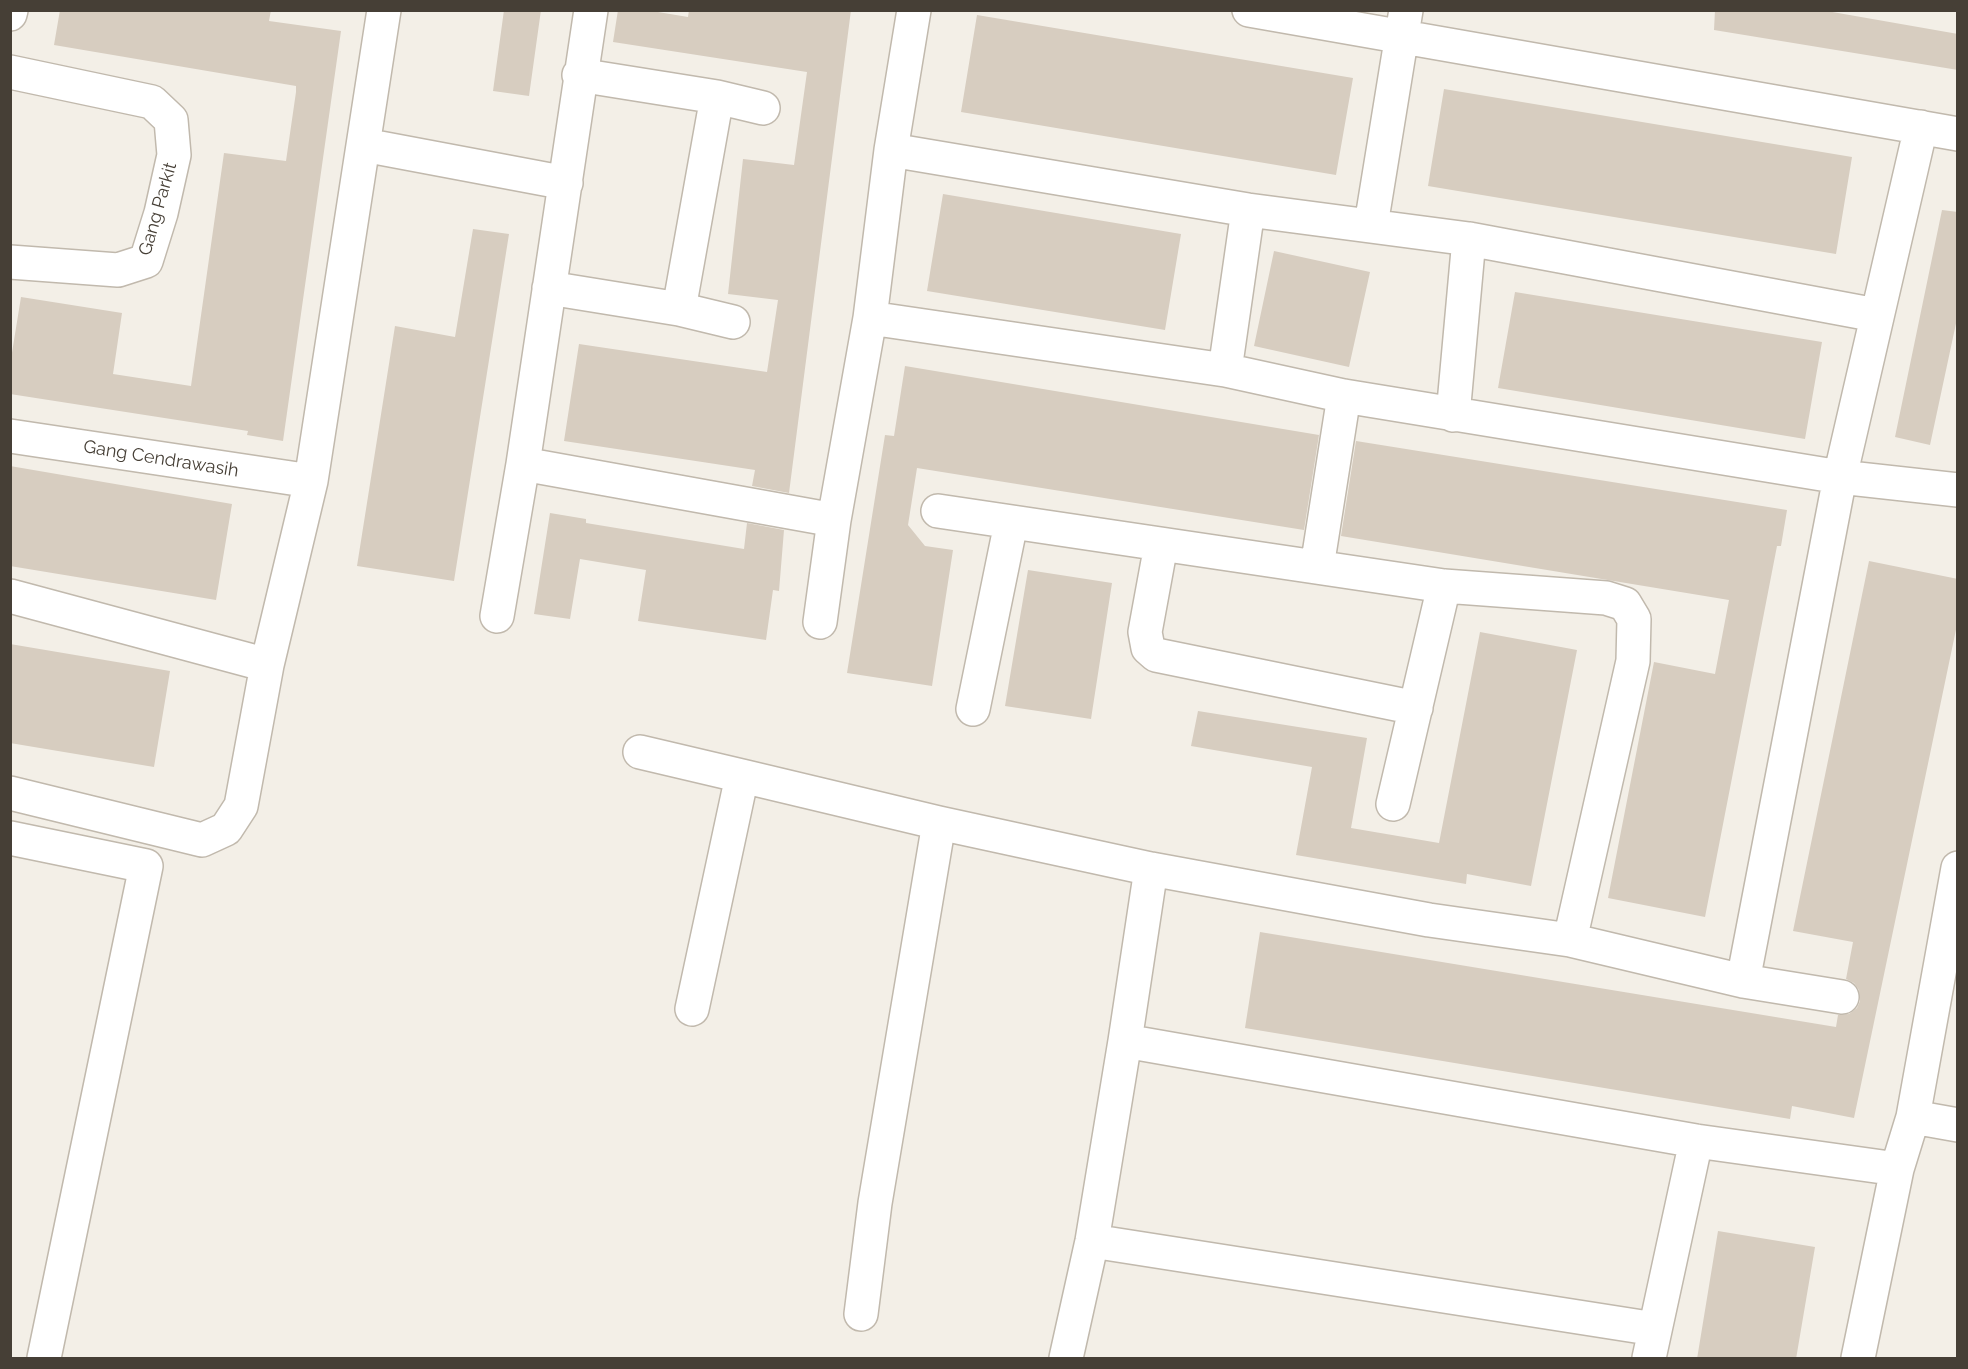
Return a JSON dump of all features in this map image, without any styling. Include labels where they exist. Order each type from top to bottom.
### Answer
[{"type":"street","points":[[10,793],[202,840],[226,829],[241,806],[267,665],[311,482],[384,10]]},
{"type":"street","points":[[497,616],[523,464],[566,183],[579,75],[591,10]]},
{"type":"street","points":[[820,622],[834,520],[870,318],[891,150],[914,10]]},
{"type":"street","points":[[1249,10],[1404,23],[1958,134]]},
{"type":"street","points":[[1371,225],[1404,23]]},
{"type":"street","name":"Gang Parkit","points":[[10,72],[152,102],[171,120],[174,155],[161,213],[146,261],[118,270],[10,262]]},
{"type":"street","points":[[579,75],[717,96],[763,108]]},
{"type":"street","points":[[679,309],[717,96]]},
{"type":"street","points":[[1743,981],[1840,477],[1921,127]]},
{"type":"street","points":[[364,145],[566,183]]},
{"type":"street","points":[[891,150],[1248,210],[1469,238],[1876,315]]},
{"type":"street","points":[[1225,370],[1248,210]]},
{"type":"street","points":[[1453,415],[1469,238]]},
{"type":"street","points":[[549,288],[679,309],[733,322]]},
{"type":"street","points":[[870,318],[1225,370],[1344,396],[1453,415],[1840,477],[1958,490]]},
{"type":"street","points":[[1317,567],[1344,396]]},
{"type":"street","name":"Gang Cendrawasih","points":[[10,436],[311,482]]},
{"type":"street","points":[[523,464],[834,520]]},
{"type":"street","points":[[938,511],[1444,586],[1606,598],[1625,604],[1634,620],[1633,661],[1570,940]]},
{"type":"street","points":[[973,709],[1011,523]]},
{"type":"street","points":[[1161,545],[1145,632],[1148,648],[1156,655],[1416,708]]},
{"type":"street","points":[[1393,804],[1444,586]]},
{"type":"street","points":[[10,596],[267,665]]},
{"type":"street","points":[[640,752],[939,823],[1151,869],[1429,920],[1570,940],[1743,981],[1842,998]]},
{"type":"street","points":[[692,1009],[742,776]]},
{"type":"street","points":[[861,1314],[875,1203],[939,823]]},
{"type":"street","points":[[10,838],[146,866],[44,1359]]},
{"type":"street","points":[[1858,1359],[1897,1169],[1913,1117],[1958,868]]},
{"type":"street","points":[[1066,1359],[1092,1241],[1151,869]]},
{"type":"street","points":[[1125,1041],[1696,1141],[1897,1169]]},
{"type":"street","points":[[1913,1117],[1958,1125]]},
{"type":"street","points":[[1092,1241],[1652,1344],[1696,1141]]},
{"type":"building","points":[[60,10],[271,10],[269,21],[341,31],[283,441],[247,435],[248,431],[10,394],[10,365],[21,297],[122,313],[113,374],[191,386],[224,153],[286,161],[296,92],[296,86],[54,45]]},
{"type":"building","points":[[504,10],[541,10],[529,96],[493,91]]},
{"type":"building","points":[[618,10],[646,10],[688,17],[689,10],[851,10],[789,493],[752,486],[755,470],[564,441],[579,344],[767,372],[778,300],[728,294],[743,159],[794,165],[807,72],[613,42]]},
{"type":"building","points":[[1715,10],[1821,10],[1958,34],[1958,70],[1714,30]]},
{"type":"building","points":[[977,15],[1353,78],[1336,175],[961,112]]},
{"type":"building","points":[[1444,89],[1852,157],[1836,254],[1428,186]]},
{"type":"building","points":[[943,194],[1181,234],[1165,330],[927,291]]},
{"type":"building","points":[[1942,210],[1958,212],[1958,314],[1930,445],[1895,437]]},
{"type":"building","points":[[473,229],[509,234],[454,581],[357,566],[395,326],[455,337]]},
{"type":"building","points":[[1274,251],[1370,272],[1349,367],[1254,346]]},
{"type":"building","points":[[1515,292],[1822,342],[1805,439],[1498,388]]},
{"type":"building","points":[[905,366],[1319,435],[1304,530],[917,468],[908,525],[925,546],[953,550],[932,686],[847,673],[885,435],[894,436]]},
{"type":"building","points":[[1356,441],[1787,510],[1781,546],[1777,546],[1705,917],[1608,898],[1654,662],[1715,674],[1729,600],[1341,536]]},
{"type":"building","points":[[10,466],[232,504],[216,600],[10,566]]},
{"type":"building","points":[[550,513],[586,519],[586,523],[744,549],[747,523],[784,530],[779,591],[773,590],[766,640],[638,621],[646,570],[580,559],[570,619],[534,614]]},
{"type":"building","points":[[1869,561],[1958,579],[1958,620],[1854,1118],[1792,1106],[1790,1119],[1245,1028],[1260,932],[1836,1027],[1838,1015],[1849,1014],[1857,1008],[1860,1001],[1859,990],[1854,983],[1846,979],[1853,942],[1793,931]]},
{"type":"building","points":[[1028,570],[1112,583],[1091,719],[1005,706]]},
{"type":"building","points":[[1480,632],[1577,650],[1531,886],[1467,874],[1466,884],[1296,855],[1312,767],[1191,746],[1198,711],[1367,738],[1351,828],[1439,843]]},
{"type":"building","points":[[10,644],[170,671],[154,767],[10,743]]},
{"type":"building","points":[[1718,1231],[1815,1247],[1796,1359],[1697,1359]]}]
